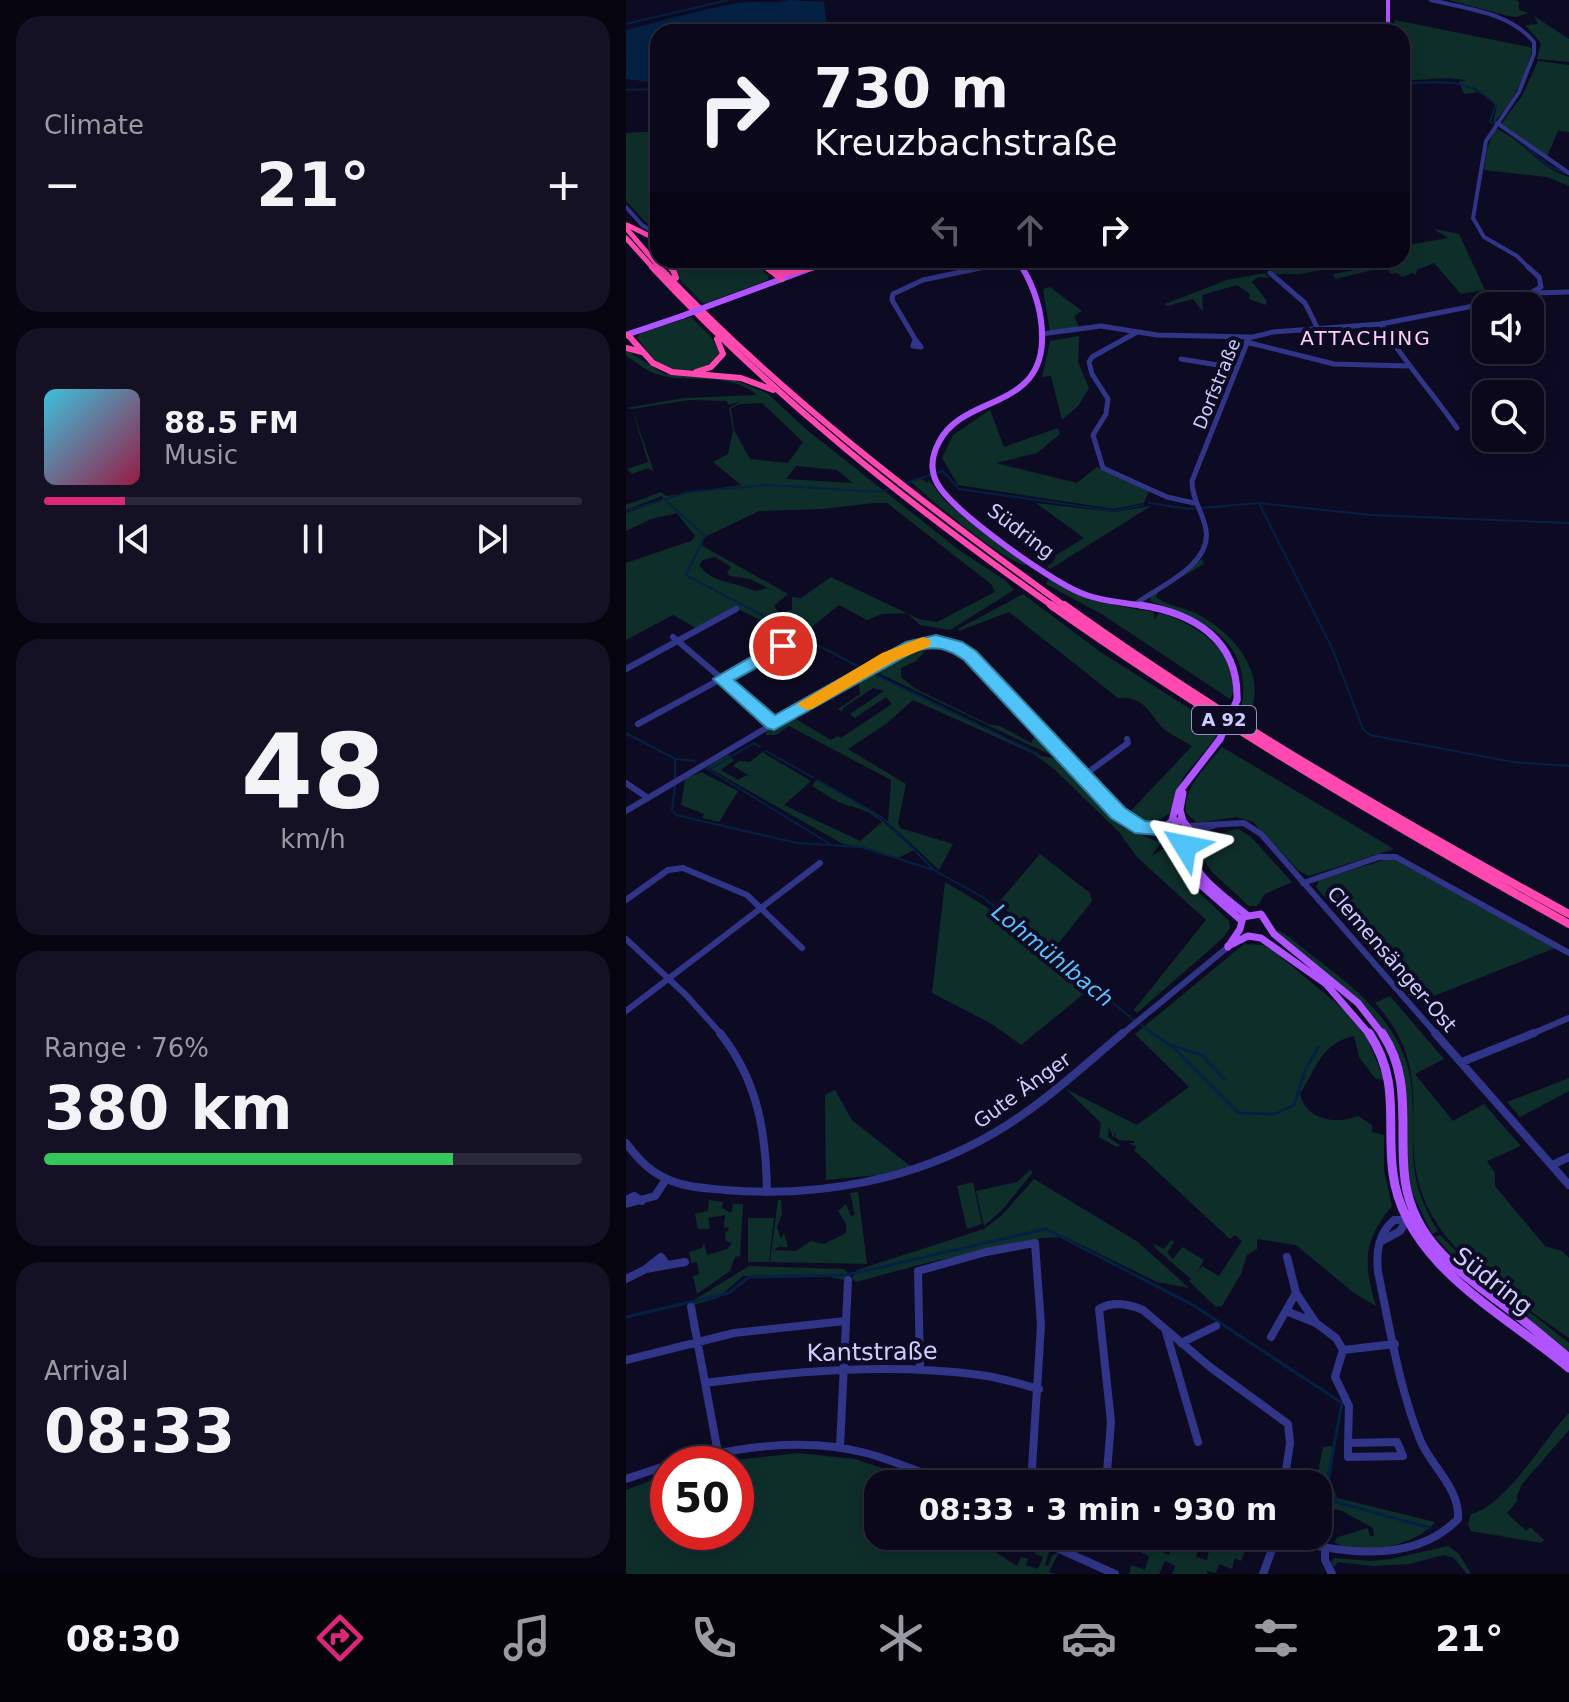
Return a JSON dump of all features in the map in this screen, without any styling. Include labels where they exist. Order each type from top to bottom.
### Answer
[{"type":"highway","points":[[626,226],[650,234]]},
{"type":"highway","name":"A 92","points":[[626,226],[650,253]]},
{"type":"highway","name":"A 92","points":[[626,238],[650,264]]},
{"type":"highway","name":"A 92","points":[[654,268],[713,331],[781,394],[1021,584],[1163,682],[1415,838],[1569,924]]},
{"type":"highway","name":"A 92","points":[[663,268],[788,390],[897,486],[1027,579],[1199,696],[1370,801],[1569,914]]},
{"type":"highway","points":[[671,268],[679,286]]},
{"type":"highway","points":[[768,268],[782,279]]},
{"type":"highway","points":[[772,271],[787,273],[810,268]]},
{"type":"highway","points":[[686,373],[711,367],[719,361],[723,354],[713,331]]},
{"type":"highway","points":[[627,335],[642,353],[661,368],[741,378],[781,394]]},
{"type":"highway","points":[[626,348],[642,353]]},
{"type":"main road","points":[[1388,0],[1388,24]]},
{"type":"main road","points":[[627,335],[811,268]]},
{"type":"main road","name":"Südring","points":[[1022,268],[1035,288],[1041,317],[1040,360],[1030,378],[1016,391],[965,417],[949,429],[936,447],[933,472],[951,501],[1065,585],[1090,597],[1151,607],[1188,619],[1221,643],[1237,671],[1237,700],[1220,739],[1184,787],[1180,810],[1189,857],[1201,875],[1243,921],[1248,936],[1261,938],[1345,1002],[1376,1041],[1391,1081],[1391,1175],[1421,1243],[1449,1275],[1569,1368]]},
{"type":"main road","points":[[1142,828],[1164,831],[1172,821],[1177,798],[1184,787]]},
{"type":"main road","points":[[1172,821],[1186,830],[1173,840]]},
{"type":"main road","name":"Südring","points":[[1164,831],[1173,840],[1183,865],[1194,879],[1243,921]]},
{"type":"main road","name":"Südring","points":[[1243,921],[1265,917],[1270,923],[1270,930],[1356,999],[1379,1025],[1390,1044],[1403,1084],[1402,1164],[1411,1219],[1456,1270],[1569,1358]]},
{"type":"main road","points":[[1228,947],[1243,921]]},
{"type":"main road","points":[[1261,938],[1270,930]]},
{"type":"main road","points":[[1228,947],[1248,936]]},
{"type":"street","points":[[1431,0],[1498,16],[1521,27],[1533,39],[1534,54],[1519,92],[1495,125],[1483,150],[1473,214],[1480,233],[1517,256],[1539,277],[1541,287],[1535,292]]},
{"type":"street","points":[[1495,125],[1520,137],[1550,163],[1569,173]]},
{"type":"street","points":[[626,207],[650,231]]},
{"type":"street","points":[[915,339],[891,298],[896,292],[929,278],[977,268]]},
{"type":"street","points":[[1270,273],[1305,303],[1318,329]]},
{"type":"street","name":"Dorfstraße","points":[[1544,293],[1569,292]]},
{"type":"street","name":"Dorfstraße","points":[[1134,605],[1187,569],[1202,554],[1207,535],[1191,489],[1193,474],[1207,447],[1250,337],[1270,332],[1381,324],[1472,306]]},
{"type":"street","points":[[1381,324],[1408,366],[1438,400],[1457,428]]},
{"type":"street","points":[[1041,334],[1098,326],[1137,332],[1250,337]]},
{"type":"street","points":[[1137,332],[1092,357],[1089,362],[1092,374],[1108,399],[1106,414],[1093,435],[1094,444],[1103,468],[1196,507]]},
{"type":"street","points":[[1246,342],[1331,364],[1408,366]]},
{"type":"street","points":[[1181,359],[1236,368]]},
{"type":"street","points":[[1147,594],[1151,607]]},
{"type":"street","points":[[626,669],[675,639],[736,609]]},
{"type":"street","points":[[675,639],[774,723]]},
{"type":"street","points":[[638,724],[789,642]]},
{"type":"street","points":[[626,811],[888,657],[927,643],[943,642],[970,656],[1118,813],[1142,828]]},
{"type":"street","points":[[1083,776],[1128,743],[1127,739]]},
{"type":"street","points":[[626,783],[648,798]]},
{"type":"street","name":"Clemensänger-Ost","points":[[1186,830],[1238,822],[1249,824],[1268,841],[1569,1185]]},
{"type":"street","name":"Clemensänger-Ost","points":[[1303,883],[1379,857],[1396,857],[1569,953]]},
{"type":"street","points":[[626,1011],[820,863]]},
{"type":"street","points":[[626,900],[665,872],[678,867],[738,890],[761,906],[802,948]]},
{"type":"street","points":[[626,939],[717,1028],[753,1080],[766,1126],[767,1192]]},
{"type":"street","name":"Gute Änger","points":[[665,1181],[686,1186],[767,1192],[829,1187],[871,1180],[955,1153],[1024,1114],[1228,947]]},
{"type":"street","points":[[1460,1059],[1569,1018]]},
{"type":"street","points":[[626,1143],[647,1170],[665,1181],[655,1196],[642,1201],[635,1196],[626,1202]]},
{"type":"street","points":[[1552,1165],[1569,1157]]},
{"type":"street","points":[[1332,1549],[1372,1552],[1401,1548],[1444,1532],[1458,1519],[1459,1503],[1431,1462],[1418,1433],[1378,1272],[1380,1242],[1400,1231],[1411,1219]]},
{"type":"street","points":[[920,1369],[918,1271],[986,1252],[1035,1243],[1040,1291],[1039,1389],[1032,1470]]},
{"type":"street","points":[[1287,1257],[1296,1293],[1316,1323]]},
{"type":"street","points":[[626,1279],[646,1269],[685,1262]]},
{"type":"street","points":[[840,1447],[848,1280]]},
{"type":"street","points":[[1271,1337],[1296,1293]]},
{"type":"street","points":[[1107,1470],[1111,1422],[1099,1309],[1106,1305],[1135,1306],[1288,1424],[1290,1443],[1286,1470]]},
{"type":"street","points":[[691,1307],[717,1446]]},
{"type":"street","points":[[1286,1311],[1316,1323],[1336,1338],[1343,1350],[1335,1377],[1349,1406],[1347,1443],[1348,1457],[1403,1456],[1397,1442],[1347,1443]]},
{"type":"street","points":[[626,1360],[698,1338],[777,1325],[845,1321]]},
{"type":"street","points":[[1181,1343],[1216,1326]]},
{"type":"street","points":[[1165,1328],[1198,1442]]},
{"type":"street","points":[[1343,1350],[1395,1344]]},
{"type":"street","name":"Kantstraße","points":[[705,1383],[736,1377],[920,1369],[983,1375],[1039,1389]]},
{"type":"street","points":[[754,1449],[840,1447],[914,1470]]},
{"type":"street","points":[[626,1479],[650,1471]]},
{"type":"street","points":[[1061,1550],[1115,1574]]},
{"type":"street","points":[[1263,1574],[1271,1550]]},
{"type":"street","points":[[1325,1550],[1325,1560],[1332,1574]]},
{"type":"green space","points":[[1449,0],[1516,0],[1519,10],[1528,13],[1508,16]]},
{"type":"green space","points":[[1534,16],[1569,39],[1569,62],[1537,59],[1541,43],[1525,25],[1538,24]]},
{"type":"green space","points":[[1395,20],[1532,49],[1517,89],[1493,124],[1497,105],[1471,85],[1478,92],[1464,94],[1459,82],[1466,80],[1410,80],[1410,24],[1394,24]]},
{"type":"green space","points":[[1538,61],[1569,65],[1569,132],[1558,131],[1546,159],[1501,124],[1522,96]]},
{"type":"green space","points":[[1495,128],[1549,168],[1569,177],[1569,186],[1547,177],[1484,170],[1487,149]]},
{"type":"green space","points":[[650,132],[650,227],[626,201],[626,133]]},
{"type":"green space","points":[[1434,229],[1459,234],[1485,290],[1461,294],[1434,263],[1417,270],[1416,275],[1413,273],[1402,277],[1397,273],[1391,274],[1386,268],[1410,268],[1410,245],[1448,238]]},
{"type":"green space","points":[[674,268],[760,268],[768,275],[768,280],[704,304],[673,271]]},
{"type":"green space","points":[[1271,268],[1333,268],[1300,274],[1273,274]]},
{"type":"green space","points":[[1381,268],[1335,279],[1333,274]]},
{"type":"green space","points":[[1265,273],[1269,278],[1258,277],[1252,282],[1267,301],[1266,305],[1249,299],[1250,294],[1237,285],[1202,295],[1203,312],[1193,299],[1165,304],[1227,280]]},
{"type":"green space","points":[[1050,287],[1082,311],[1074,316],[1079,327],[1050,332],[1043,289]]},
{"type":"green space","points":[[691,317],[712,338],[719,352],[700,369],[682,371],[665,366],[652,356],[637,337],[642,332]]},
{"type":"green space","points":[[1079,336],[1078,362],[1089,388],[1079,405],[1062,420],[1051,376],[1042,377],[1050,341]]},
{"type":"green space","points":[[626,350],[665,374],[730,378],[767,393],[807,430],[1014,590],[950,630],[920,625],[908,614],[937,622],[995,592],[991,584],[887,503],[759,511],[703,538],[701,545],[788,594],[774,606],[779,613],[792,610],[792,597],[801,598],[831,577],[906,613],[882,614],[867,620],[839,605],[800,637],[794,637],[734,607],[696,628],[673,615],[626,640],[626,563],[691,541],[695,536],[677,513],[651,519],[626,531],[626,513],[663,500],[662,496],[626,510],[626,505],[661,492],[666,496],[741,485],[713,462],[728,454],[733,430],[729,408],[741,401],[729,405],[726,401],[689,400],[626,408],[685,398],[757,395],[733,382],[666,377],[653,373],[626,356]],"holes":[[[762,403],[803,442],[788,463],[750,459],[734,430],[731,408],[740,404]],[[796,466],[837,470],[853,483],[786,479]],[[715,557],[731,567],[727,573],[730,576],[750,579],[768,588],[755,591],[711,576],[699,565],[703,560]]]},
{"type":"green space","points":[[632,409],[654,472],[648,468],[632,474],[627,469],[648,462]]},
{"type":"green space","points":[[990,410],[1004,447],[1058,428],[1060,434],[1037,453],[996,463],[1077,483],[1097,467],[1149,491],[1144,503],[1114,509],[958,485],[942,458],[953,435]]},
{"type":"green space","points":[[920,478],[928,483],[928,479],[946,502],[1029,565],[1019,563],[987,544],[910,481]]},
{"type":"green space","points":[[1036,503],[1114,512],[1151,506],[1050,569],[1047,567],[1056,555],[1084,538]]},
{"type":"green space","points":[[1202,559],[1204,564],[1158,591],[1156,597],[1210,622],[1243,654],[1254,681],[1251,711],[1241,710],[1243,686],[1240,666],[1233,650],[1207,626],[1150,601],[1151,593]]},
{"type":"green space","points":[[1049,578],[1099,601],[1153,612],[1155,619],[1159,613],[1172,617],[1202,633],[1226,656],[1233,670],[1235,684],[1230,699],[1103,615],[1046,584]]},
{"type":"green space","points":[[1023,594],[1099,651],[1220,728],[1184,776],[1170,813],[1154,823],[1129,813],[1192,746],[1162,727],[1138,701],[1118,698],[1009,612],[959,631]]},
{"type":"green space","points":[[927,649],[916,661],[901,668],[901,677],[916,689],[1031,743],[1035,736],[1055,757],[876,672],[895,658]]},
{"type":"green space","points":[[869,672],[1041,756],[1057,759],[1122,827],[1161,843],[1151,856],[1168,846],[1187,881],[1229,921],[1230,928],[1223,938],[1137,1013],[1134,1010],[1206,920],[1137,857],[1119,832],[1054,769],[1034,754],[913,700],[886,724],[848,749],[906,784],[898,823],[900,828],[953,844],[939,870],[888,822],[891,780],[789,726],[776,735],[766,735],[767,731],[794,718],[831,740],[838,736],[841,738],[892,704],[886,697],[855,718],[850,714],[884,691],[873,688],[843,708],[842,712],[838,709],[860,694],[858,678]]},
{"type":"green space","points":[[1222,747],[1394,849],[1309,876],[1299,871],[1253,822],[1236,817],[1197,823],[1186,813],[1188,795],[1197,777]]},
{"type":"green space","points":[[762,752],[811,781],[784,805],[860,841],[882,822],[870,813],[838,802],[812,786],[816,780],[873,812],[914,850],[898,858],[843,844],[707,767],[728,755],[734,760],[721,770],[738,780],[747,775],[753,778],[733,766],[739,761],[750,762]]},
{"type":"green space","points":[[701,772],[738,791],[719,822],[702,818],[704,814],[681,805],[685,779]]},
{"type":"green space","points":[[1238,829],[1250,836],[1292,882],[1265,894],[1257,906],[1249,906],[1212,872],[1194,846],[1201,838]]},
{"type":"green space","points":[[1040,854],[1090,893],[1092,901],[1054,949],[998,903]]},
{"type":"green space","points":[[1384,860],[1396,860],[1555,948],[1416,1003],[1316,887],[1319,880]]},
{"type":"green space","points":[[945,882],[985,906],[1086,992],[1021,1045],[992,1024],[932,993]]},
{"type":"green space","points":[[1278,930],[1366,1000],[1400,1046],[1411,1083],[1415,1174],[1438,1231],[1432,1234],[1410,1188],[1405,1166],[1406,1109],[1385,1032],[1363,1003],[1276,933]]},
{"type":"green space","points":[[1244,944],[1266,945],[1346,1011],[1367,1037],[1384,1080],[1375,1078],[1359,1057],[1354,1036],[1334,1044],[1327,1051],[1300,1094],[1308,1110],[1315,1115],[1332,1120],[1358,1116],[1372,1125],[1372,1132],[1384,1135],[1384,1171],[1392,1206],[1375,1230],[1368,1253],[1369,1277],[1376,1306],[1354,1293],[1296,1245],[1257,1239],[1257,1249],[1247,1255],[1241,1274],[1222,1306],[1216,1307],[1154,1244],[1164,1249],[1171,1240],[1174,1242],[1167,1253],[1173,1259],[1182,1247],[1204,1260],[1196,1274],[1202,1266],[1219,1276],[1242,1241],[1235,1235],[1230,1239],[1134,1150],[1137,1147],[1128,1143],[1134,1141],[1119,1140],[1115,1137],[1116,1132],[1113,1138],[1109,1126],[1108,1137],[1121,1146],[1117,1147],[1099,1137],[1101,1123],[1066,1089],[1137,1125],[1189,1087],[1135,1034]]},
{"type":"green space","points":[[1390,996],[1444,1059],[1415,1074],[1453,1121],[1484,1104],[1521,1146],[1487,1161],[1495,1173],[1495,1186],[1545,1246],[1562,1251],[1569,1258],[1569,1338],[1470,1263],[1438,1226],[1427,1206],[1414,1154],[1412,1080],[1407,1055],[1395,1030],[1375,1003]]},
{"type":"green space","points":[[1569,1078],[1569,1091],[1520,1117],[1507,1102]]},
{"type":"green space","points":[[835,1090],[852,1120],[910,1166],[878,1175],[826,1180],[825,1095]]},
{"type":"green space","points":[[1030,1170],[1033,1172],[1002,1210],[984,1226],[976,1191],[1017,1182]]},
{"type":"green space","points":[[1034,1179],[1138,1242],[1189,1288],[1157,1282],[1065,1237],[1041,1238],[856,1282],[852,1278],[857,1270],[984,1229],[1002,1215]]},
{"type":"green space","points":[[973,1182],[982,1224],[967,1229],[957,1186]]},
{"type":"green space","points":[[858,1192],[867,1264],[770,1262],[778,1200],[781,1200],[782,1214],[777,1227],[781,1239],[784,1233],[788,1247],[774,1250],[796,1251],[811,1241],[824,1244],[846,1233],[846,1224],[838,1211],[846,1204],[851,1216],[855,1215],[850,1193]]},
{"type":"green space","points":[[709,1200],[723,1202],[722,1208],[731,1213],[733,1204],[743,1204],[740,1256],[735,1257],[730,1271],[697,1294],[693,1276],[699,1274],[697,1262],[691,1263],[689,1252],[702,1248],[704,1243],[707,1255],[727,1249],[732,1243],[726,1241],[725,1233],[729,1230],[728,1227],[724,1228],[725,1215],[708,1218],[710,1229],[698,1229],[695,1214],[708,1211]]},
{"type":"green space","points":[[748,1218],[774,1218],[769,1262],[748,1262]]},
{"type":"green space","points":[[1440,1235],[1473,1268],[1569,1343],[1569,1352],[1466,1270],[1435,1237]]},
{"type":"green space","points":[[749,1266],[844,1269],[848,1273],[844,1280],[819,1275],[743,1276],[718,1298],[692,1305],[694,1300]]},
{"type":"green space","points":[[1569,1413],[1569,1430],[1522,1484],[1516,1498],[1518,1500],[1507,1513],[1526,1531],[1530,1527],[1544,1540],[1541,1543],[1471,1531],[1468,1525],[1471,1514],[1484,1509],[1510,1486]]},
{"type":"green space","points":[[1335,1446],[1331,1470],[1318,1470],[1323,1447]]},
{"type":"green space","points":[[798,1453],[855,1459],[887,1470],[864,1470],[864,1550],[992,1550],[1017,1566],[1021,1557],[1028,1559],[1026,1565],[1038,1569],[1043,1557],[1035,1554],[1035,1550],[1050,1550],[1045,1565],[1048,1566],[1052,1556],[1059,1552],[1049,1572],[1054,1574],[626,1574],[626,1490],[650,1481],[650,1550],[754,1550],[754,1458]]},
{"type":"green space","points":[[1332,1484],[1337,1498],[1435,1522],[1416,1537],[1402,1543],[1358,1549],[1334,1542],[1338,1537],[1368,1528],[1370,1536],[1374,1536],[1373,1528],[1332,1508]]},
{"type":"green space","points":[[1448,1546],[1459,1554],[1471,1574],[1467,1574],[1454,1558],[1444,1555],[1409,1564],[1373,1566],[1338,1562],[1334,1567],[1331,1562],[1334,1558],[1391,1559]]},
{"type":"green space","points":[[1135,1550],[1163,1550],[1169,1555],[1171,1550],[1192,1550],[1197,1552],[1196,1557],[1207,1560],[1209,1550],[1245,1550],[1241,1561],[1235,1558],[1232,1569],[1219,1564],[1216,1573],[1172,1574],[1175,1566],[1165,1561],[1159,1574],[1129,1574],[1131,1565],[1145,1570],[1149,1556]]},
{"type":"water","points":[[746,2],[824,2],[827,24],[650,24],[650,82],[626,79],[626,30],[696,12]]},
{"type":"waterway","points":[[626,24],[728,0]]},
{"type":"waterway","points":[[1410,83],[1452,83],[1474,89],[1496,105],[1490,122],[1496,125]]},
{"type":"waterway","points":[[626,90],[650,89]]},
{"type":"waterway","points":[[1521,142],[1549,166],[1568,174]]},
{"type":"waterway","points":[[936,473],[943,471],[959,489],[1114,511],[1143,505]]},
{"type":"waterway","points":[[626,511],[689,492],[766,485],[880,492],[930,475]]},
{"type":"waterway","points":[[665,500],[705,536],[686,575],[861,668]]},
{"type":"waterway","points":[[1149,503],[1190,509],[1259,503]]},
{"type":"waterway","points":[[1259,503],[1371,515],[1569,523]]},
{"type":"waterway","points":[[1259,503],[1332,648],[1363,729],[1370,735],[1513,762],[1569,766]]},
{"type":"waterway","points":[[870,672],[1038,754]]},
{"type":"waterway","name":"Lohmühlbach","points":[[626,733],[675,759],[675,778]]},
{"type":"waterway","name":"Lohmühlbach","points":[[710,769],[754,743],[760,747]]},
{"type":"waterway","name":"Lohmühlbach","points":[[766,751],[814,778]]},
{"type":"waterway","name":"Lohmühlbach","points":[[677,759],[696,761]]},
{"type":"waterway","name":"Lohmühlbach","points":[[706,768],[830,844]]},
{"type":"waterway","name":"Lohmühlbach","points":[[818,780],[883,818],[933,869]]},
{"type":"waterway","name":"Lohmühlbach","points":[[675,784],[672,810],[676,815],[797,843],[861,847],[934,870],[984,898],[1135,1021]]},
{"type":"waterway","name":"Lohmühlbach","points":[[1140,1024],[1155,1035]]},
{"type":"waterway","name":"Lohmühlbach","points":[[1155,1035],[1173,1047],[1239,1113],[1275,1114],[1294,1105],[1305,1071],[1318,1047]]},
{"type":"waterway","name":"Lohmühlbach","points":[[1171,1045],[1202,1055],[1224,1079]]},
{"type":"waterway","points":[[626,1317],[729,1293],[749,1277],[847,1275],[1046,1229],[1193,1305],[1342,1403],[1327,1483],[1336,1502],[1430,1528]]},
{"type":"slow traffic","points":[[806,704],[888,657],[923,643]]},
{"type":"district","name":"ATTACHING","points":[[1366,338]]},
{"type":"route","points":[[783,646],[721,679],[774,723],[867,668],[912,646],[940,641],[956,646],[970,656],[1127,821],[1142,828],[1164,828],[1167,837],[1184,839],[1185,846]]}]
